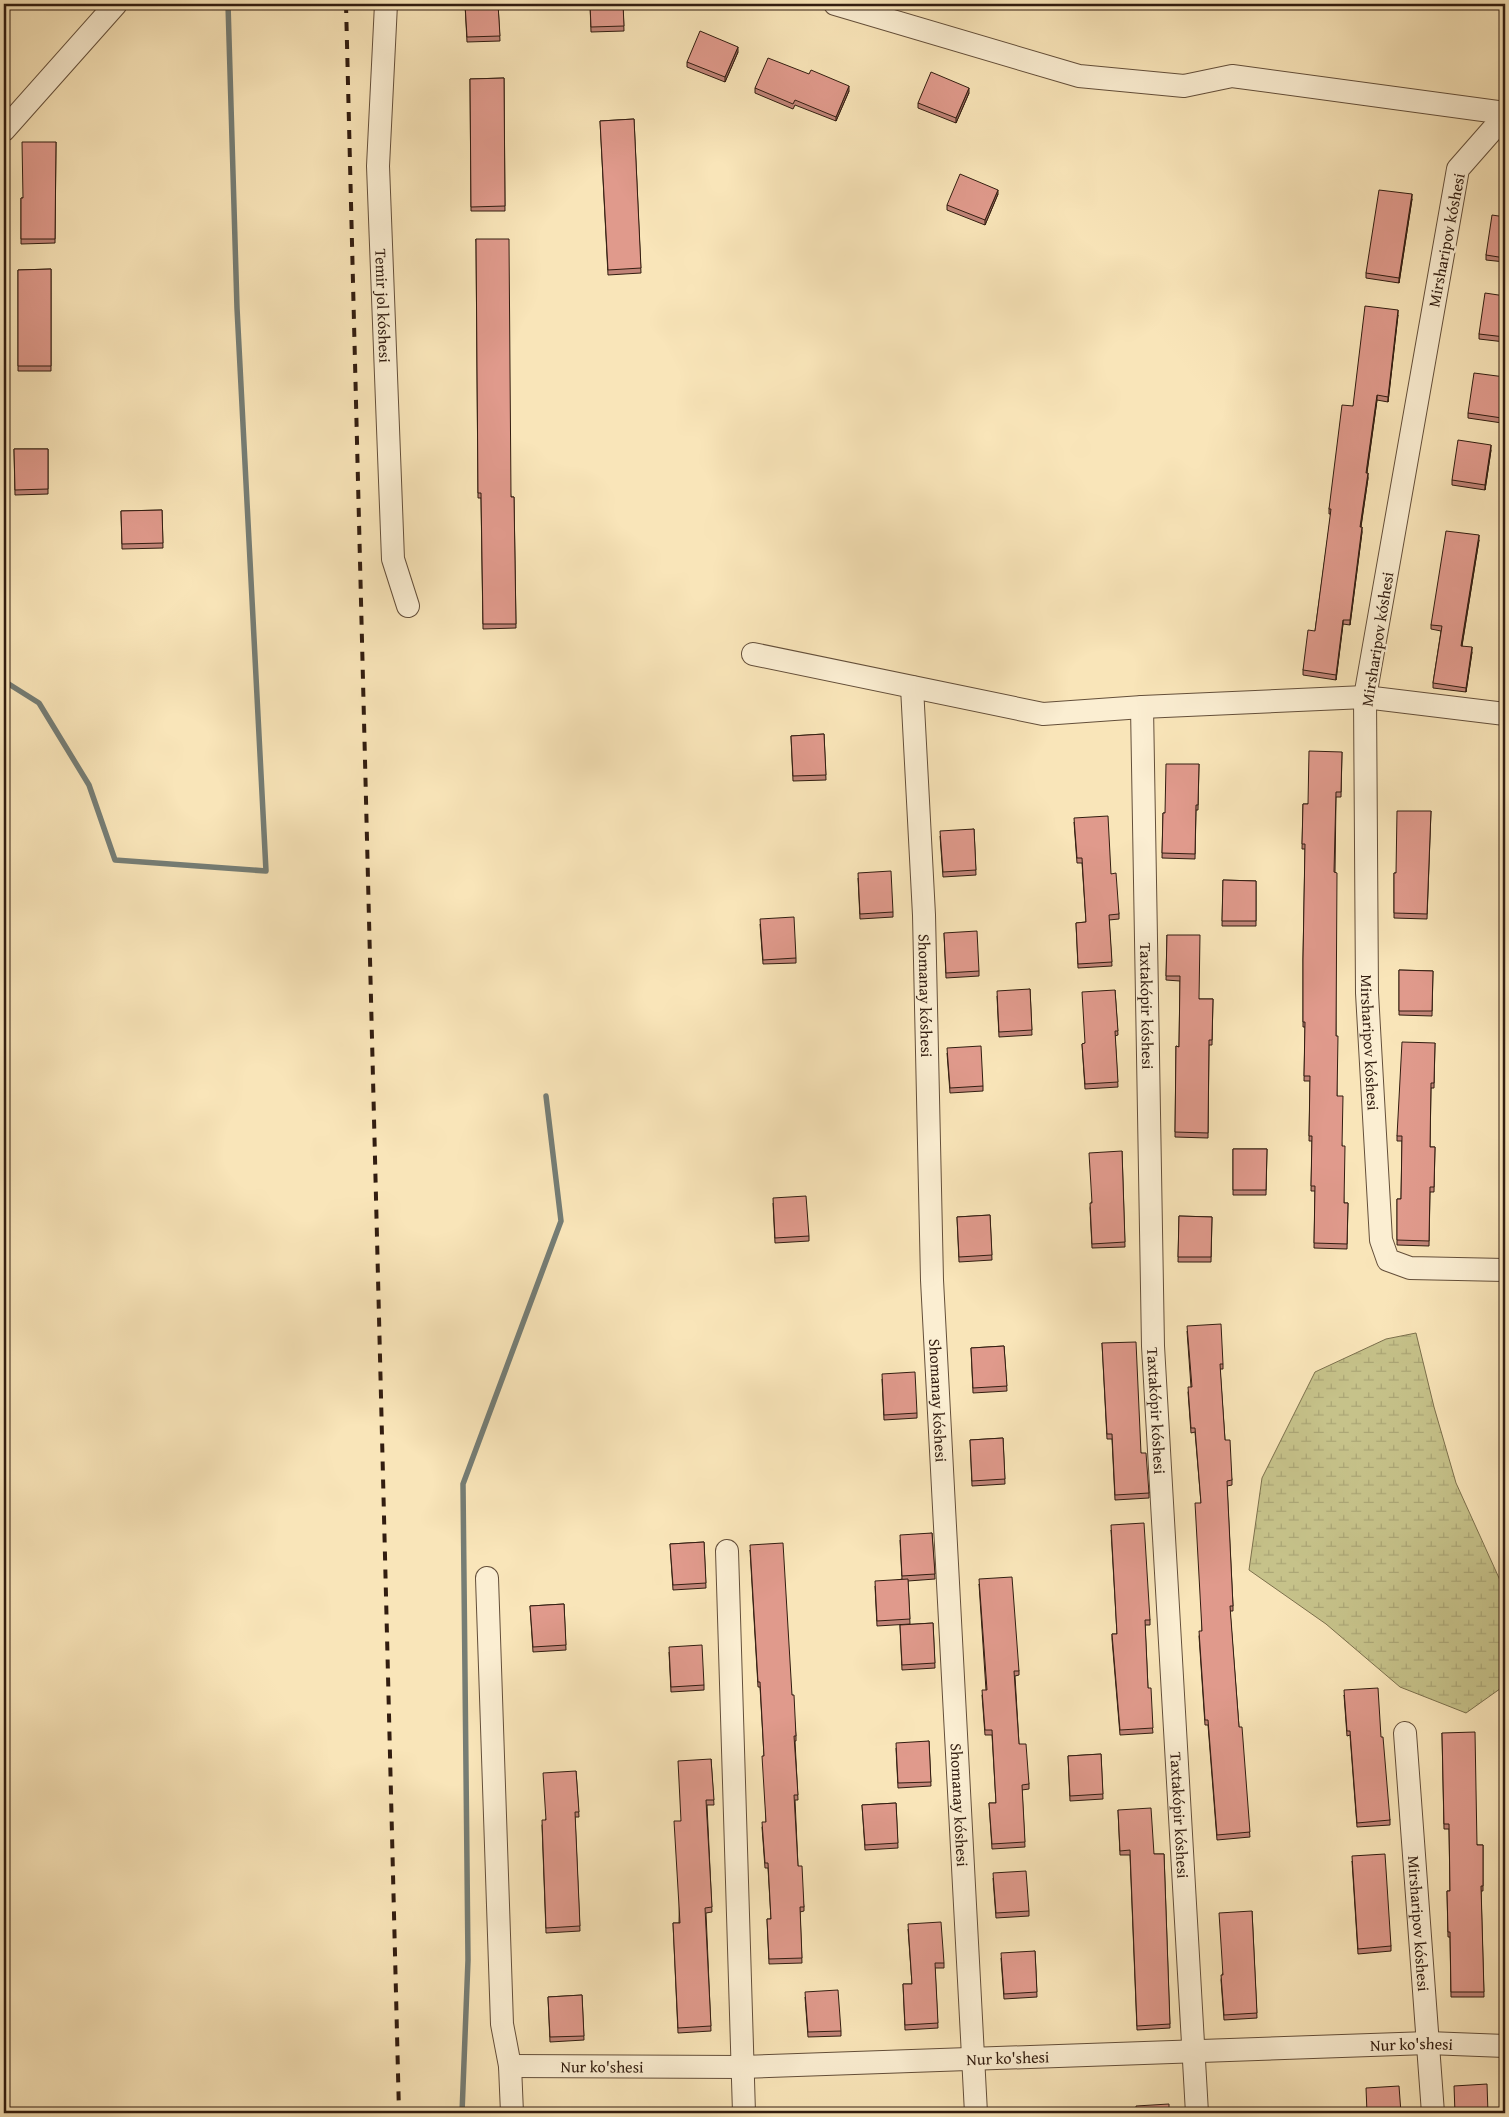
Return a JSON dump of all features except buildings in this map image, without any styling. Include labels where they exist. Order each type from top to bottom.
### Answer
[{"type":"street","points":[[4,130],[116,4]]},
{"type":"street","name":"Temir jol kóshesi","points":[[386,4],[378,166],[393,559],[408,606]]},
{"type":"street","points":[[835,4],[1079,76],[1184,86],[1232,76],[1505,113]]},
{"type":"street","name":"Mirsharipov kóshesi","points":[[1505,124],[1494,128],[1458,169],[1365,697],[1367,993],[1381,1240],[1388,1260],[1410,1268],[1505,1270]]},
{"type":"street","points":[[753,654],[1043,714],[1142,707],[1365,697],[1505,714]]},
{"type":"street","name":"Shomanay kóshesi","points":[[912,687],[924,915],[932,1280],[976,2113]]},
{"type":"street","name":"Taxtakópir kóshesi","points":[[1142,707],[1153,1346],[1197,2113]]},
{"type":"street","points":[[727,1551],[744,2113]]},
{"type":"street","points":[[487,1578],[502,2024],[510,2066],[512,2113]]},
{"type":"street","name":"Mirsharipov kóshesi","points":[[1405,1733],[1433,2113]]},
{"type":"street","name":"Nur ko'shesi","points":[[510,2066],[742,2067],[1194,2053],[1428,2043],[1505,2046]]},
{"type":"green space","points":[[1416,1333],[1434,1407],[1456,1483],[1504,1589],[1504,1686],[1466,1713],[1400,1687],[1326,1624],[1249,1570],[1262,1478],[1315,1372],[1386,1339]]},
{"type":"waterway","points":[[4,681],[39,703],[89,785],[115,860],[266,871],[237,308],[228,4]]},
{"type":"waterway","points":[[462,2113],[468,1960],[463,1484],[561,1221],[546,1096]]},
{"type":"railway","points":[[346,4],[399,2113]]}]
